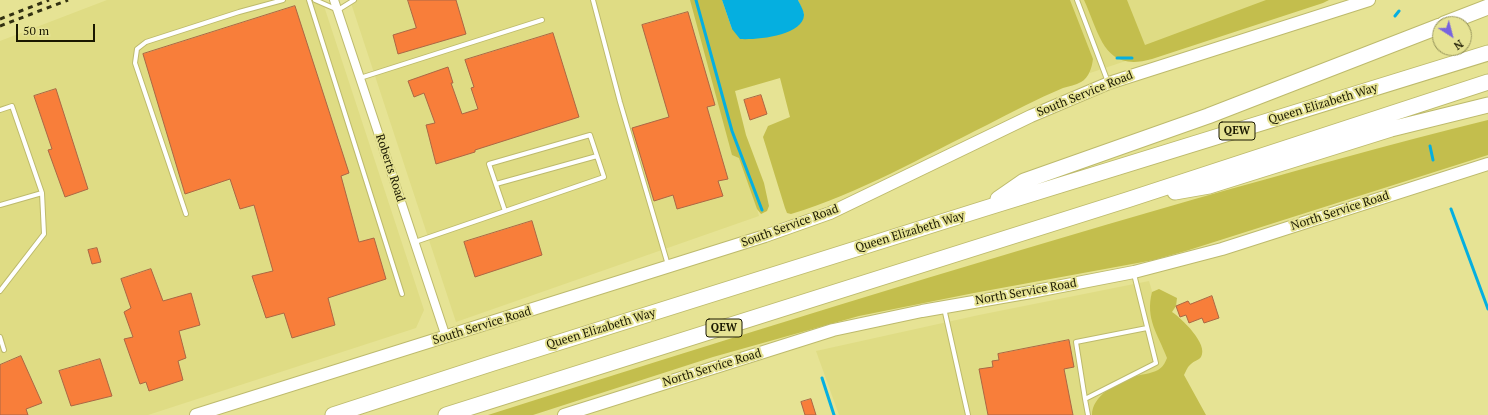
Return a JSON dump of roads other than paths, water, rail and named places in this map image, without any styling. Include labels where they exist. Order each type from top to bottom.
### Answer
[{"type":"highway","points":[[1465,16],[1488,7]]},
{"type":"highway","points":[[986,208],[1024,181],[1208,116],[1432,29]]},
{"type":"highway","name":"Queen Elizabeth Way","points":[[333,415],[986,208],[1488,53]]},
{"type":"highway","name":"QEW","points":[[446,415],[1127,200],[1488,82]]},
{"type":"highway","points":[[1127,200],[1209,186],[1391,129],[1488,105]]},
{"type":"street","name":"Roberts Road","points":[[334,0],[446,337]]},
{"type":"street","name":"South Service Road","points":[[196,415],[669,267],[830,213],[1031,116],[1109,83],[1355,2],[1369,0]]},
{"type":"street","name":"North Service Road","points":[[564,415],[833,330],[944,307],[1134,272],[1222,249],[1488,164]]},
{"type":"lane","points":[[186,214],[134,63],[137,49],[146,42],[239,12],[283,0]]},
{"type":"lane","points":[[309,0],[402,294]]},
{"type":"lane","points":[[315,0],[338,10],[354,0]]},
{"type":"lane","points":[[593,0],[620,102],[669,267]]},
{"type":"lane","points":[[1077,0],[1109,83]]},
{"type":"lane","points":[[360,78],[542,20]]},
{"type":"lane","points":[[0,110],[12,106],[42,193],[44,234],[0,291]]},
{"type":"lane","points":[[415,242],[604,177],[590,135],[489,164],[505,211]]},
{"type":"lane","points":[[496,184],[597,156]]},
{"type":"lane","points":[[0,205],[42,193]]},
{"type":"lane","points":[[1085,399],[1156,363],[1134,272]]},
{"type":"lane","points":[[944,307],[968,415]]},
{"type":"lane","points":[[1088,415],[1076,342],[1147,328]]},
{"type":"lane","points":[[0,337],[4,350]]},
{"type":"water","points":[[722,0],[798,0],[804,15],[802,22],[796,28],[788,32],[757,39],[740,39],[732,29]]},
{"type":"waterway","points":[[696,0],[732,131],[762,210]]},
{"type":"waterway","points":[[1395,16],[1399,11]]},
{"type":"waterway","points":[[1117,58],[1132,58]]},
{"type":"waterway","points":[[1430,146],[1433,160]]},
{"type":"waterway","points":[[1451,209],[1488,309]]},
{"type":"waterway","points":[[822,378],[834,415]]},
{"type":"railway","points":[[0,19],[49,0]]},
{"type":"railway","points":[[0,26],[68,0]]}]
